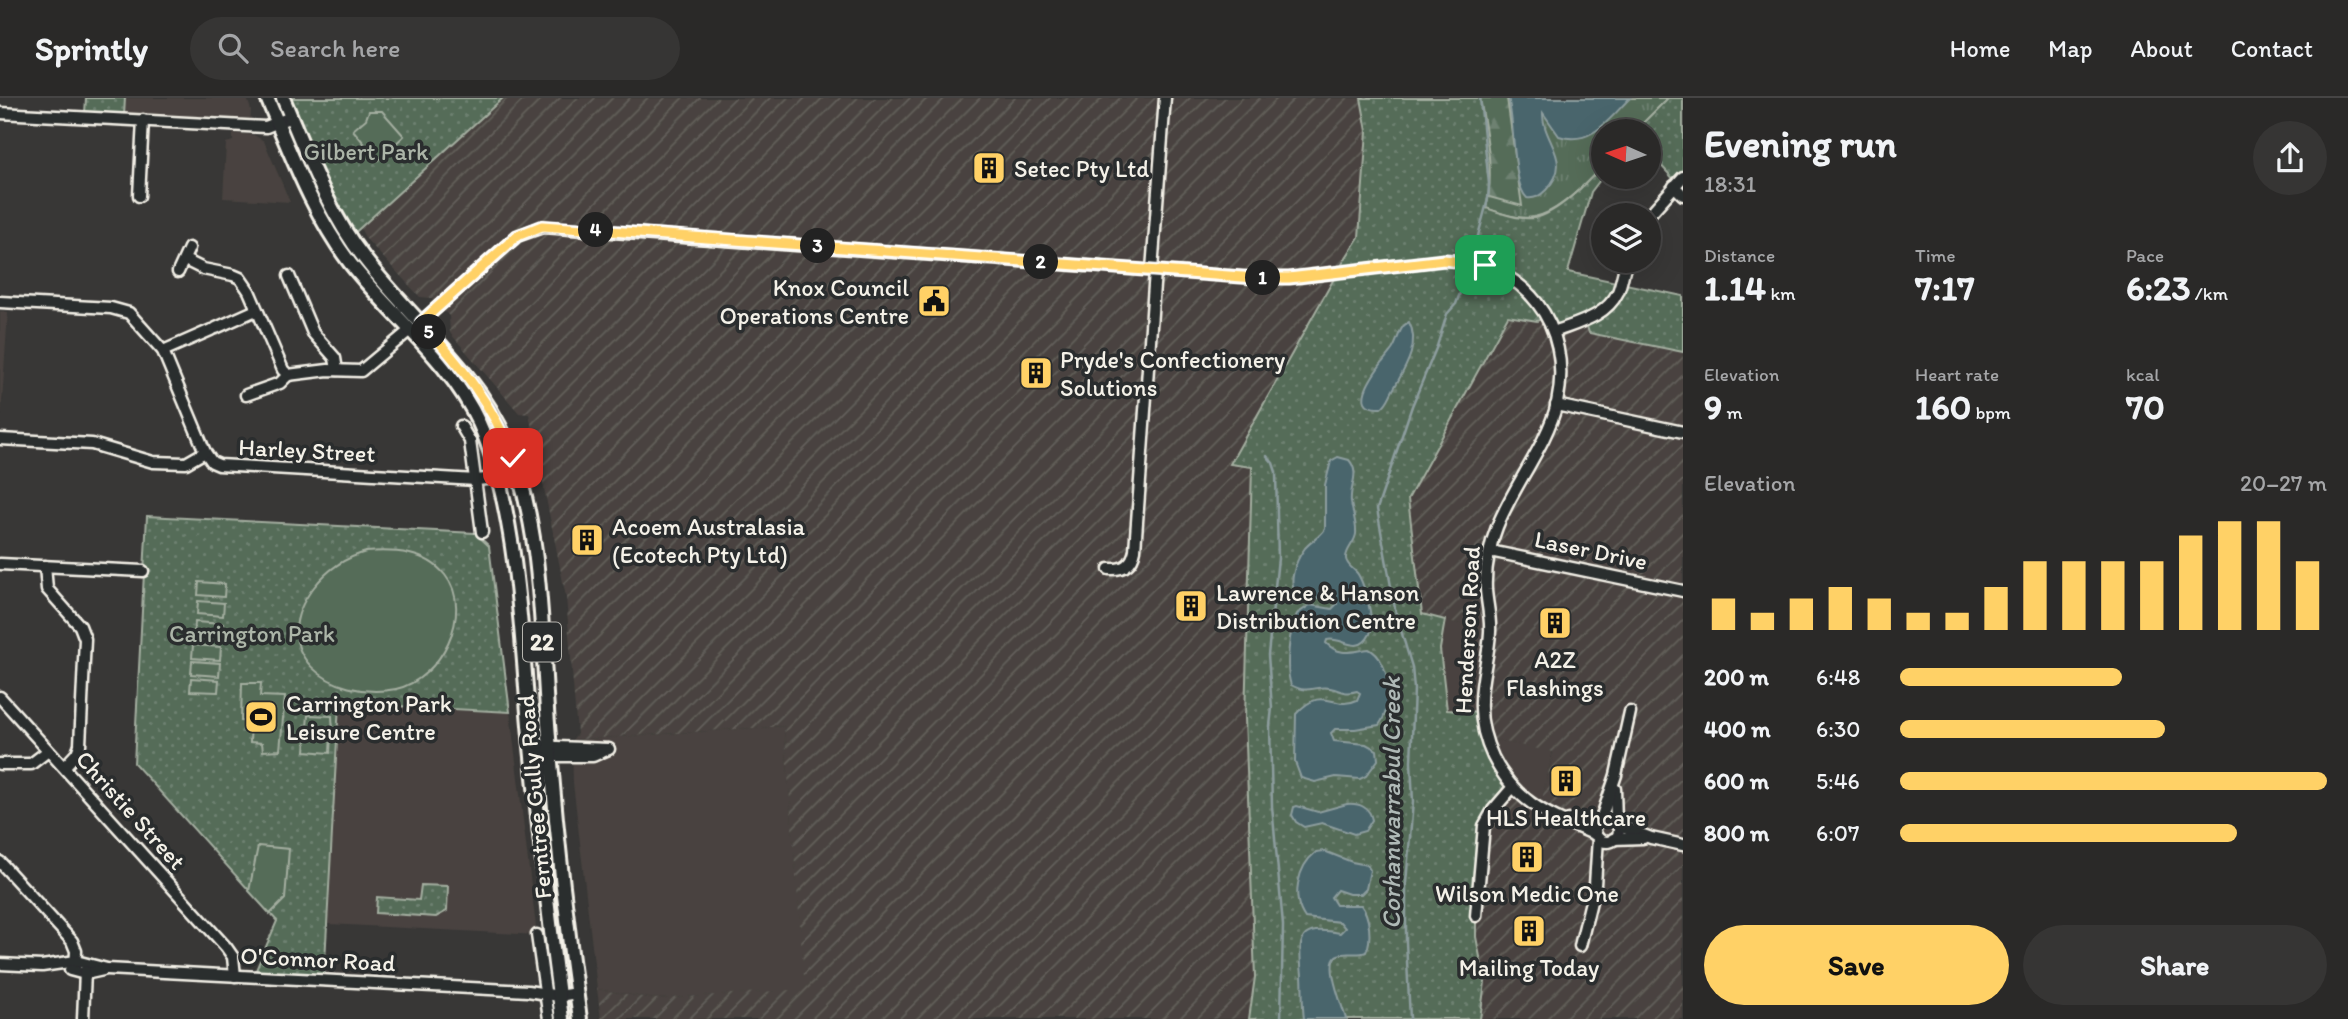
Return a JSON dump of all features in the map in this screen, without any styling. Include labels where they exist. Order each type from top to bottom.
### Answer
[{"type":"main road","name":"Ferntree Gully Road","points":[[267,98],[307,189],[334,239],[365,282],[415,326],[479,392],[500,426],[520,475],[531,529],[540,600],[550,752],[580,1019]]},
{"type":"main road","name":"Ferntree Gully Road","points":[[283,98],[350,237],[470,406],[489,451],[497,478],[515,574],[562,1019]]},
{"type":"main road","points":[[497,478],[520,475]]},
{"type":"street","points":[[1109,569],[1120,569],[1128,565],[1135,550],[1165,98]]},
{"type":"street","points":[[0,113],[262,127],[291,117]]},
{"type":"street","points":[[139,196],[143,120]]},
{"type":"street","points":[[1659,203],[1683,177]]},
{"type":"street","points":[[1674,186],[1683,195]]},
{"type":"street","points":[[246,395],[279,383],[288,375],[365,369],[517,236],[542,226],[1154,270]]},
{"type":"street","points":[[178,272],[189,248]]},
{"type":"street","points":[[185,260],[203,269],[240,278],[249,291],[283,370],[288,375]]},
{"type":"street","name":"Henderson Road","points":[[1154,270],[1274,278],[1457,260],[1485,265],[1508,276],[1530,294],[1544,312],[1554,332],[1559,348],[1561,376],[1556,405],[1548,426],[1498,524],[1490,551],[1486,586],[1490,631],[1482,687],[1481,718],[1491,752],[1512,789],[1558,819],[1597,837]]},
{"type":"street","points":[[1554,332],[1594,317],[1609,306],[1618,291],[1623,273]]},
{"type":"street","points":[[289,276],[313,333],[335,358],[337,370]]},
{"type":"street","points":[[0,302],[121,309],[132,316],[163,351],[205,452]]},
{"type":"street","points":[[163,351],[256,310]]},
{"type":"street","points":[[1556,405],[1683,432]]},
{"type":"street","points":[[461,426],[470,441],[482,532]]},
{"type":"street","name":"Harley Street","points":[[0,439],[92,444],[140,460],[165,463],[186,463],[205,452],[215,464],[224,466],[475,480],[497,478]]},
{"type":"street","name":"Laser Drive","points":[[1490,551],[1683,591]]},
{"type":"street","points":[[0,564],[143,571]]},
{"type":"street","points":[[45,566],[47,589],[79,626],[85,639],[79,748],[64,767]]},
{"type":"street","name":"Christie Street","points":[[0,697],[229,952],[234,961],[231,975]]},
{"type":"street","points":[[1595,885],[1596,826],[1616,775],[1630,712]]},
{"type":"street","points":[[0,764],[32,764],[48,751]]},
{"type":"street","points":[[532,751],[550,752]]},
{"type":"street","points":[[1580,946],[1595,885],[1612,840],[1618,833],[1616,775]]},
{"type":"street","points":[[1476,916],[1484,826],[1493,810],[1512,789]]},
{"type":"street","points":[[1558,819],[1609,818],[1651,838],[1683,845]]},
{"type":"street","points":[[1597,837],[1604,841],[1651,838]]},
{"type":"street","points":[[0,862],[76,948],[83,1019]]},
{"type":"street","name":"Ferntree Gully Road","points":[[537,935],[549,1019]]},
{"type":"street","name":"O'Connor Road","points":[[0,964],[576,993]]},
{"type":"shaded area","points":[[125,98],[247,98],[251,110],[250,126],[124,119]]},
{"type":"shaded area","points":[[503,98],[1361,98],[1367,131],[1359,237],[1230,463],[1252,467],[1245,718],[1255,977],[1249,1019],[601,1019],[597,989],[654,999],[805,989],[784,726],[572,740],[577,734],[566,597],[529,414],[519,413],[450,333],[449,316],[431,298],[420,297],[366,239],[360,228]]},
{"type":"shaded area","points":[[233,133],[254,135],[264,141],[290,202],[223,198],[226,143],[233,141]]},
{"type":"shaded area","points":[[0,311],[8,312],[0,431]]},
{"type":"shaded area","points":[[1546,315],[1585,320],[1589,333],[1683,352],[1683,1019],[1480,1019],[1485,982],[1476,937],[1476,916],[1484,826],[1512,788],[1540,808],[1553,752],[1485,738],[1481,718],[1490,631],[1422,615],[1408,499],[1508,316],[1537,321]]},
{"type":"shaded area","points":[[1445,620],[1490,631],[1481,712],[1447,710],[1440,649]]},
{"type":"shaded area","points":[[339,703],[510,712],[537,935],[328,924]]},
{"type":"shaded area","points":[[784,726],[806,990],[654,999],[597,989],[573,783],[572,740]]},
{"type":"shaded area","points":[[1485,738],[1553,751],[1540,809],[1523,798]]},
{"type":"green space","points":[[86,98],[125,98],[124,116],[85,113]]},
{"type":"green space","name":"Gilbert Park","points":[[283,98],[503,98],[350,237]]},
{"type":"green space","points":[[1361,98],[1480,98],[1490,167],[1486,208],[1510,216],[1534,218],[1562,204],[1591,178],[1591,189],[1593,189],[1568,272],[1683,296],[1683,352],[1589,333],[1585,320],[1554,332],[1546,316],[1537,321],[1508,316],[1408,499],[1422,614],[1445,620],[1440,649],[1447,710],[1481,712],[1485,738],[1512,788],[1488,817],[1476,916],[1476,937],[1485,982],[1480,1019],[1249,1019],[1255,977],[1245,718],[1252,467],[1230,464],[1359,237],[1367,131]]},
{"type":"green space","points":[[1465,98],[1507,98],[1522,206],[1460,189]]},
{"type":"green space","points":[[1480,98],[1668,98],[1647,119],[1591,119],[1591,178],[1553,210],[1528,218],[1510,216],[1486,208],[1488,199]]},
{"type":"green space","points":[[1668,98],[1683,98],[1683,177],[1677,183],[1661,165],[1661,119],[1647,119]]},
{"type":"green space","points":[[369,111],[382,111],[404,136],[378,160],[353,130],[366,119]]},
{"type":"green space","name":"Carrington Park","points":[[147,516],[475,533],[489,546],[510,712],[339,703],[324,980],[253,977],[277,921],[134,763]]},
{"type":"green space","points":[[366,552],[398,552],[429,561],[445,575],[453,590],[456,607],[454,625],[439,659],[412,683],[396,689],[372,691],[349,688],[328,679],[312,667],[300,651],[296,632],[300,610],[314,587],[344,561]]},
{"type":"green space","points":[[199,582],[225,584],[224,597],[198,595]]},
{"type":"green space","points":[[198,601],[224,603],[223,616],[197,614]]},
{"type":"green space","points":[[195,622],[223,624],[222,636],[194,634]]},
{"type":"green space","points":[[193,645],[221,647],[220,660],[192,658]]},
{"type":"green space","points":[[192,661],[220,663],[219,676],[191,674]]},
{"type":"green space","points":[[191,678],[219,680],[218,692],[190,691]]},
{"type":"green space","name":"Carrington Park Leisure Centre","points":[[242,683],[261,683],[260,696],[285,697],[280,750],[263,751],[262,743],[250,742],[251,722],[241,721]]},
{"type":"green space","points":[[308,715],[332,716],[330,753],[305,751]]},
{"type":"green space","points":[[258,846],[289,849],[285,899],[270,914],[249,891]]},
{"type":"green space","points":[[421,885],[448,886],[447,911],[436,917],[376,913],[377,897],[419,900]]},
{"type":"water","points":[[1508,98],[1630,98],[1610,119],[1591,119],[1591,133],[1581,138],[1559,136],[1543,113],[1547,133],[1558,160],[1558,169],[1546,190],[1537,197],[1530,198],[1522,191],[1516,167]]},
{"type":"water","points":[[1409,322],[1413,340],[1406,366],[1385,404],[1381,408],[1370,406],[1365,401],[1368,384],[1392,350],[1403,327]]},
{"type":"water","points":[[1338,457],[1349,460],[1354,470],[1351,496],[1356,534],[1346,559],[1358,574],[1364,588],[1371,629],[1365,641],[1360,644],[1333,640],[1327,640],[1326,643],[1341,652],[1369,649],[1382,663],[1388,684],[1388,696],[1384,717],[1379,725],[1335,729],[1331,733],[1334,741],[1366,744],[1377,750],[1378,760],[1366,776],[1360,779],[1336,777],[1315,782],[1301,778],[1295,762],[1296,714],[1314,700],[1349,703],[1357,700],[1360,693],[1324,687],[1307,690],[1297,688],[1291,685],[1288,669],[1290,639],[1297,614],[1310,605],[1332,609],[1337,604],[1335,593],[1315,599],[1303,598],[1297,594],[1292,582],[1302,553],[1325,529],[1325,485],[1331,461]]},
{"type":"water","points":[[1347,804],[1360,805],[1369,812],[1372,820],[1365,831],[1354,834],[1322,823],[1304,827],[1296,822],[1292,815],[1294,807],[1297,806],[1318,812]]},
{"type":"water","points":[[1324,851],[1367,865],[1370,870],[1366,889],[1361,894],[1337,890],[1331,897],[1336,905],[1361,905],[1369,928],[1366,952],[1338,955],[1332,966],[1346,1019],[1304,1019],[1301,943],[1308,933],[1340,933],[1345,928],[1340,922],[1305,918],[1298,901],[1298,883],[1304,866],[1316,852]]},
{"type":"waterway","name":"Corhanwarrabul Creek","points":[[1473,254],[1488,199],[1489,184],[1480,98]]},
{"type":"waterway","name":"Corhanwarrabul Creek","points":[[1410,1019],[1406,883],[1413,802],[1411,762],[1414,689],[1412,667],[1396,614],[1377,509],[1447,314],[1456,304],[1468,271]]},
{"type":"waterway","points":[[1267,456],[1276,472],[1278,558],[1268,655],[1272,708],[1272,806],[1283,925],[1281,1019]]},
{"type":"place","name":"Setec Pty Ltd","points":[[989,168]]},
{"type":"place","name":"Knox Council Operations Centre","points":[[934,301]]},
{"type":"place","name":"Pryde's Confectionery Solutions","points":[[1036,373]]},
{"type":"place","name":"Acoem Australasia (Ecotech Pty Ltd)","points":[[587,540]]},
{"type":"place","name":"Lawrence & Hanson Distribution Centre","points":[[1191,606]]},
{"type":"place","name":"A2Z Flashings","points":[[1555,623]]},
{"type":"place","name":"Carrington Park Leisure Centre","points":[[261,717]]},
{"type":"place","name":"HLS Healthcare","points":[[1566,781]]},
{"type":"place","name":"Wilson Medic One","points":[[1527,857]]},
{"type":"place","name":"Mailing Today","points":[[1529,931]]},
{"type":"route","points":[[513,458],[500,426],[479,392],[421,322],[517,236],[542,226],[1256,278],[1289,278],[1444,260],[1485,265]]}]
